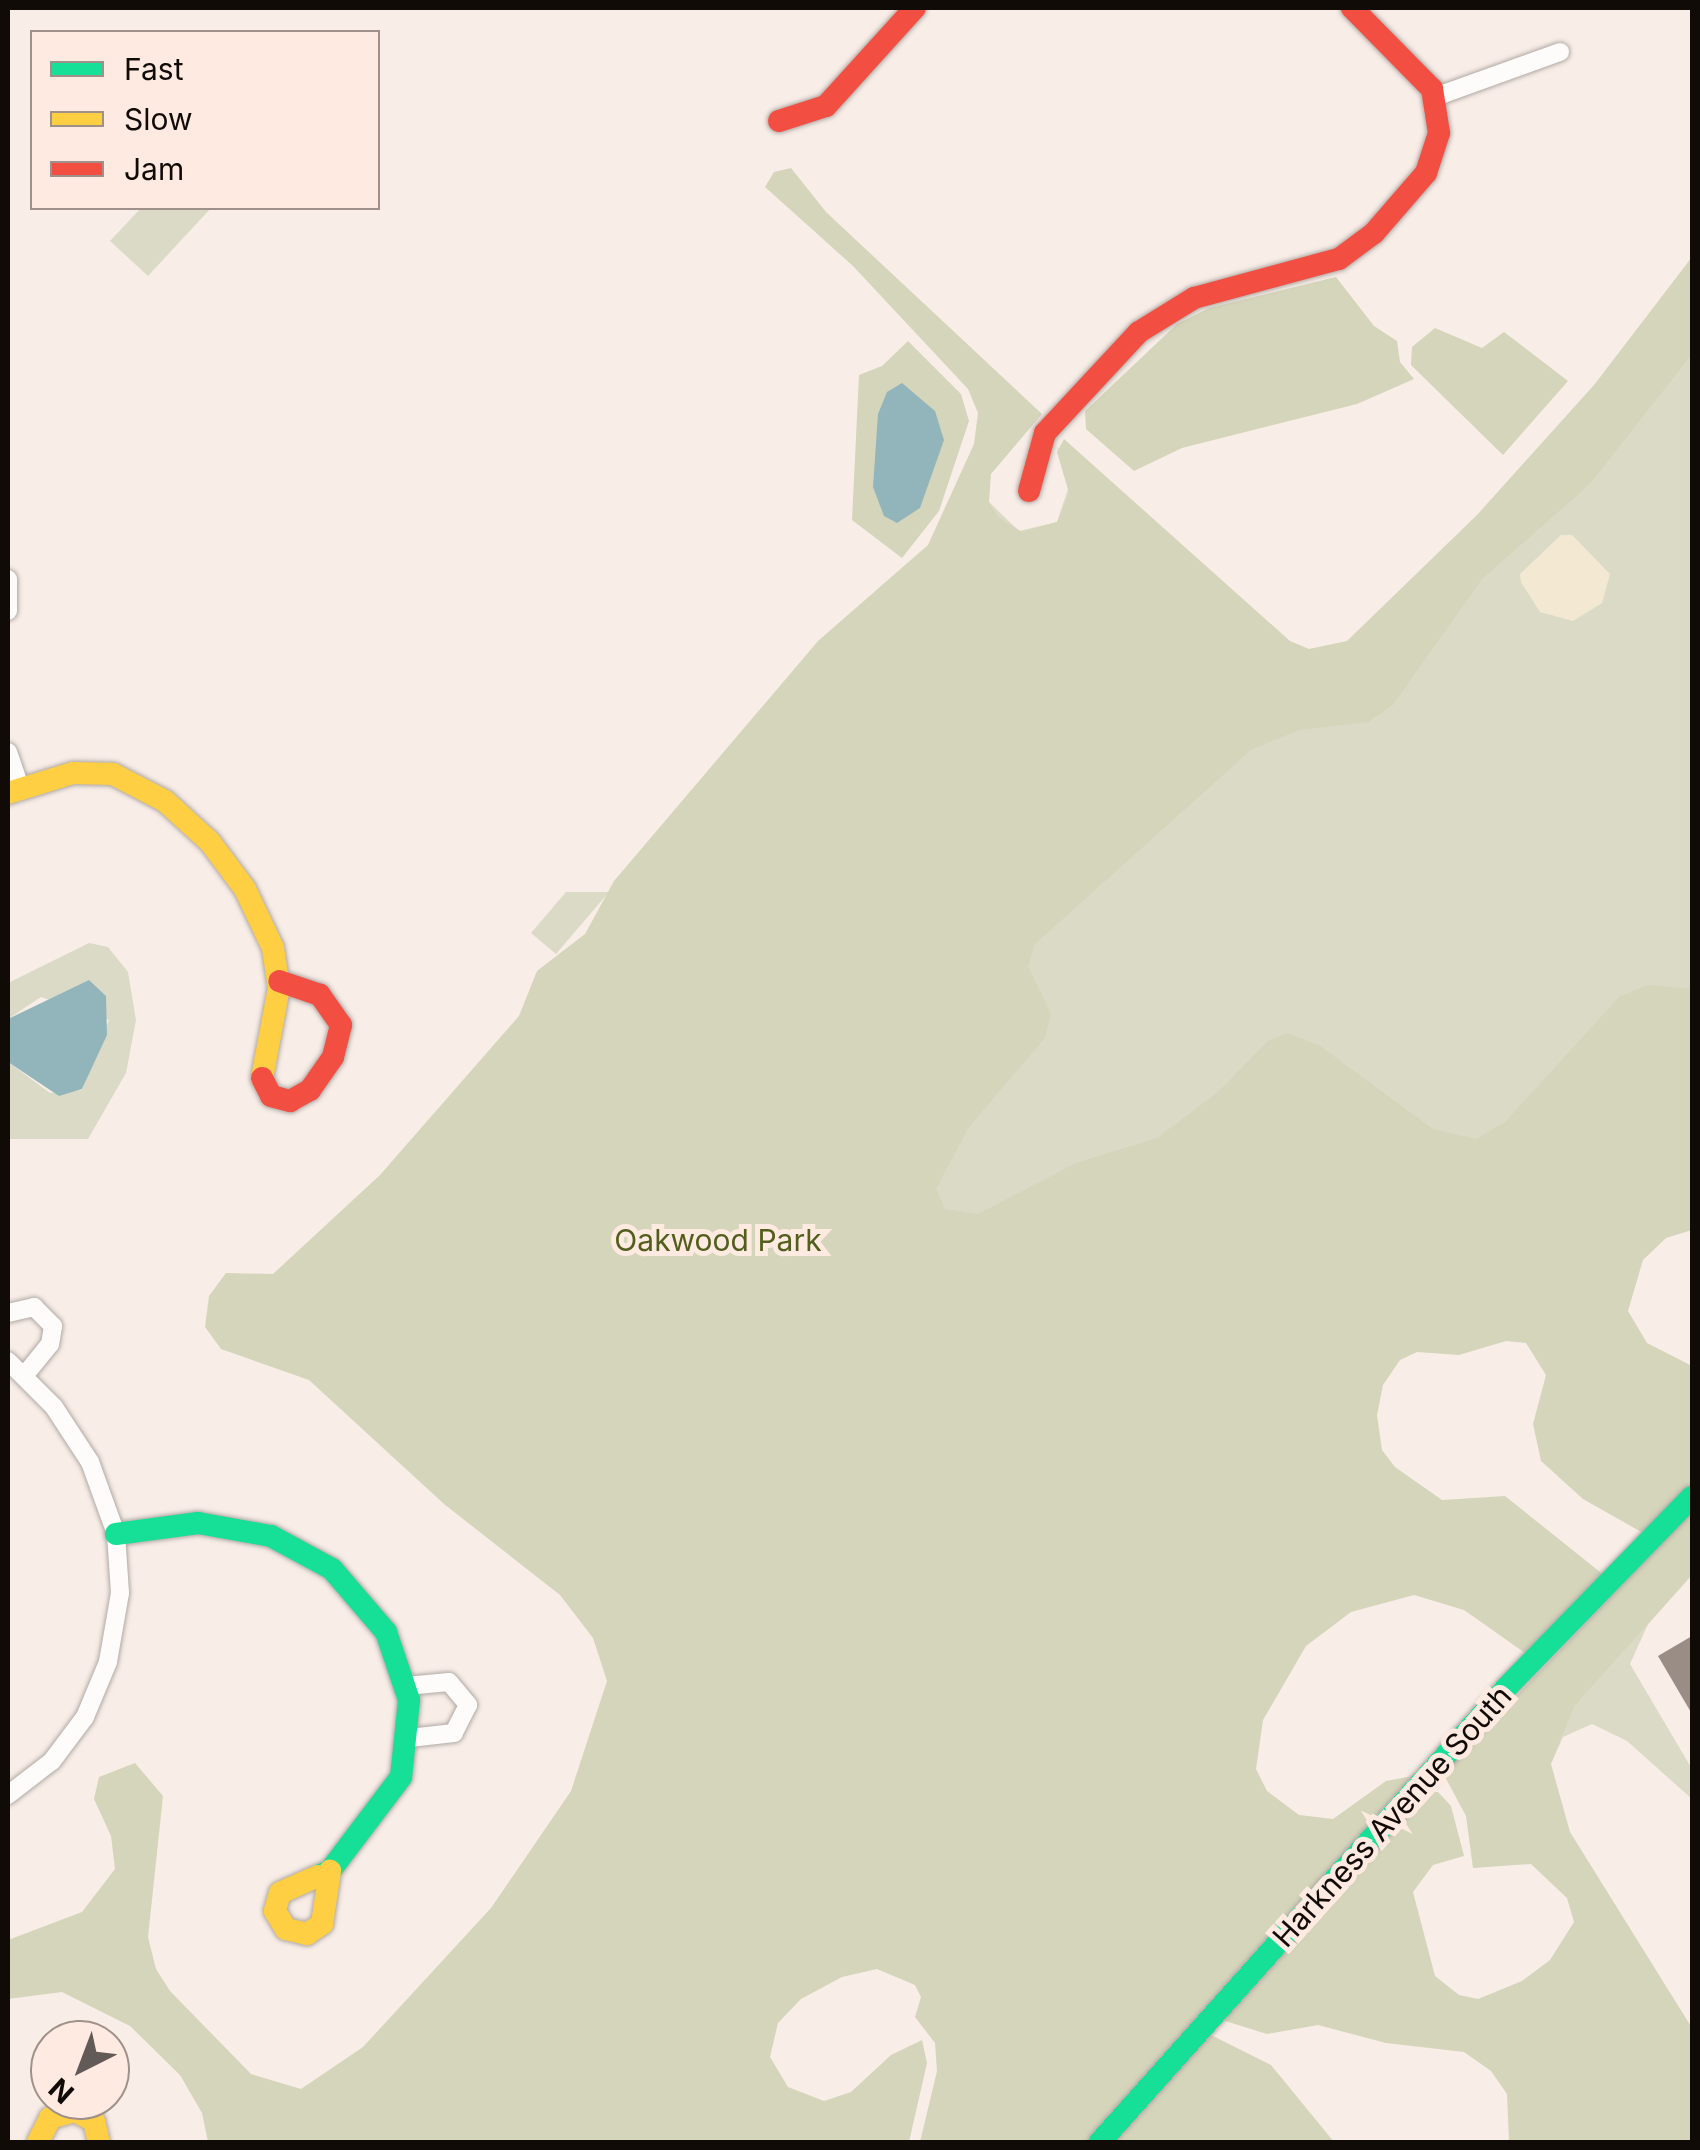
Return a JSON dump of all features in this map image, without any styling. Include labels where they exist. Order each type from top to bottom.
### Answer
[{"type":"street","points":[[779,121],[826,106],[915,8]]},
{"type":"street","points":[[1030,491],[1046,433],[1147,326],[1205,294],[1329,264],[1369,238],[1430,168],[1439,133],[1435,97],[1413,62],[1352,8]]},
{"type":"street","points":[[1435,97],[1560,52]]},
{"type":"street","points":[[8,579],[8,611]]},
{"type":"street","points":[[8,752],[14,791],[94,772],[132,780],[165,801],[246,889],[273,948],[279,981],[261,1080],[271,1096],[290,1102],[310,1090],[333,1056],[340,1025],[320,994],[279,981]]},
{"type":"street","points":[[8,1313],[34,1307],[51,1321],[50,1344],[24,1376]]},
{"type":"street","points":[[8,1361],[84,1450],[116,1534],[118,1616],[98,1691],[63,1748],[8,1794]]},
{"type":"street","name":"Harkness Avenue South","points":[[1100,2142],[1508,1685],[1692,1497]]},
{"type":"street","points":[[116,1534],[213,1524],[300,1548],[365,1602],[391,1640],[406,1686],[410,1738],[397,1786],[330,1871]]},
{"type":"street","points":[[406,1686],[448,1682],[468,1705],[454,1733],[410,1738]]},
{"type":"street","points":[[38,2142],[50,2118],[75,2111],[94,2122],[99,2142]]},
{"type":"green space","points":[[791,168],[826,212],[1042,414],[991,474],[989,502],[998,517],[1022,532],[1057,522],[1069,493],[1057,452],[1064,439],[1290,641],[1309,649],[1347,641],[1477,515],[1594,385],[1692,257],[1692,354],[1590,484],[1482,579],[1393,705],[1368,722],[1299,730],[1251,750],[1035,944],[1028,966],[1051,1014],[1045,1038],[969,1127],[936,1189],[945,1209],[978,1214],[1076,1163],[1157,1138],[1218,1092],[1268,1041],[1287,1033],[1320,1046],[1433,1129],[1476,1139],[1505,1122],[1619,997],[1647,985],[1692,989],[1692,1230],[1666,1238],[1643,1260],[1628,1311],[1647,1343],[1692,1366],[1692,1483],[1645,1534],[1583,1499],[1541,1461],[1533,1424],[1546,1375],[1526,1343],[1506,1341],[1459,1355],[1417,1352],[1400,1360],[1383,1385],[1377,1415],[1382,1450],[1395,1467],[1442,1500],[1505,1496],[1605,1576],[1525,1653],[1464,1610],[1414,1595],[1351,1612],[1306,1646],[1263,1720],[1256,1769],[1267,1791],[1299,1815],[1333,1819],[1386,1781],[1413,1776],[1087,2142],[920,2142],[937,2071],[935,2043],[915,2017],[921,1997],[915,1985],[877,1969],[842,1977],[801,1999],[778,2023],[770,2057],[788,2087],[824,2101],[851,2092],[891,2055],[922,2040],[927,2063],[909,2142],[208,2142],[202,2113],[180,2075],[130,2026],[130,2020],[118,2020],[62,1992],[8,1999],[8,1940],[82,1912],[115,1869],[111,1836],[94,1799],[99,1777],[135,1763],[163,1796],[148,1937],[156,1969],[170,1991],[251,2074],[301,2089],[363,2047],[491,1908],[571,1791],[607,1681],[593,1638],[560,1595],[444,1504],[309,1380],[221,1349],[205,1327],[209,1296],[226,1273],[273,1274],[380,1175],[519,1016],[537,971],[585,934],[614,881],[818,641],[928,545],[974,444],[978,413],[968,389],[853,266],[765,187],[774,172]]},
{"type":"green space","points":[[139,210],[209,210],[148,276],[110,241]]},
{"type":"green space","points":[[1336,277],[1374,326],[1397,341],[1400,362],[1414,379],[1357,404],[1182,448],[1134,471],[1086,429],[1085,411],[1177,324],[1209,308]]},
{"type":"green space","points":[[1435,328],[1482,348],[1504,332],[1568,381],[1503,455],[1411,365],[1412,347]]},
{"type":"green space","name":"Oakwood Park","points":[[1692,328],[1692,1110],[700,1702],[989,502],[1019,531],[1057,522],[1069,486],[1057,447],[1353,705]]},
{"type":"green space","points":[[908,341],[961,394],[969,421],[939,511],[902,558],[852,520],[859,375],[882,366]]},
{"type":"green space","points":[[566,892],[609,892],[556,954],[531,933]]},
{"type":"green space","points":[[89,943],[108,947],[128,972],[136,1020],[126,1073],[88,1139],[8,1139],[8,1062],[50,1093],[82,1090],[109,1020],[41,997],[8,1019],[8,983]]},
{"type":"green space","points":[[1692,1512],[1692,1575],[1575,1706],[1551,1764],[1570,1832],[1692,2028],[1692,2142],[1509,2142],[1507,2094],[1491,2071],[1464,2052],[1386,2043],[1318,2025],[1267,2034],[1222,2020],[1426,1792],[1438,1792],[1451,1806],[1464,1856],[1433,1865],[1413,1892],[1435,1976],[1459,1995],[1478,1999],[1522,1981],[1550,1960],[1574,1922],[1567,1898],[1531,1864],[1473,1868],[1466,1816],[1443,1773]]},
{"type":"green space","points":[[1648,1624],[1630,1664],[1692,1769],[1692,1799],[1627,1741],[1592,1724],[1563,1737],[1551,1764],[1575,1706]]},
{"type":"green space","points":[[1209,2034],[1271,2065],[1334,2142],[1113,2142]]},
{"type":"sand","points":[[1561,535],[1572,535],[1610,574],[1602,603],[1573,621],[1540,612],[1521,582],[1520,574]]},
{"type":"water","points":[[902,383],[935,411],[944,440],[920,508],[897,523],[884,516],[873,487],[878,414],[887,392]]},
{"type":"water","points":[[89,980],[106,996],[107,1035],[82,1089],[59,1096],[8,1062],[8,1019]]},
{"type":"building","points":[[1692,1636],[1692,1714],[1658,1656]]},
{"type":"traffic: fast","points":[[1100,2142],[1509,1685],[1692,1497]]},
{"type":"traffic: fast","points":[[116,1534],[198,1523],[271,1536],[332,1569],[386,1632],[409,1700],[401,1777],[330,1871],[318,1876]]},
{"type":"traffic: slow","points":[[8,793],[73,773],[113,774],[165,801],[210,842],[245,889],[273,948],[279,988],[262,1078]]},
{"type":"traffic: slow","points":[[318,1876],[280,1893],[275,1911],[286,1929],[307,1934],[322,1924],[330,1871]]},
{"type":"traffic: slow","points":[[38,2142],[50,2118],[75,2111],[94,2121],[99,2142]]},
{"type":"traffic: jam","points":[[779,121],[826,106],[915,8]]},
{"type":"traffic: jam","points":[[1029,491],[1045,433],[1139,332],[1194,298],[1339,259],[1374,233],[1426,173],[1439,133],[1432,89],[1352,8]]},
{"type":"traffic: jam","points":[[262,1078],[271,1096],[290,1101],[310,1090],[333,1057],[341,1025],[320,995],[279,981]]}]
